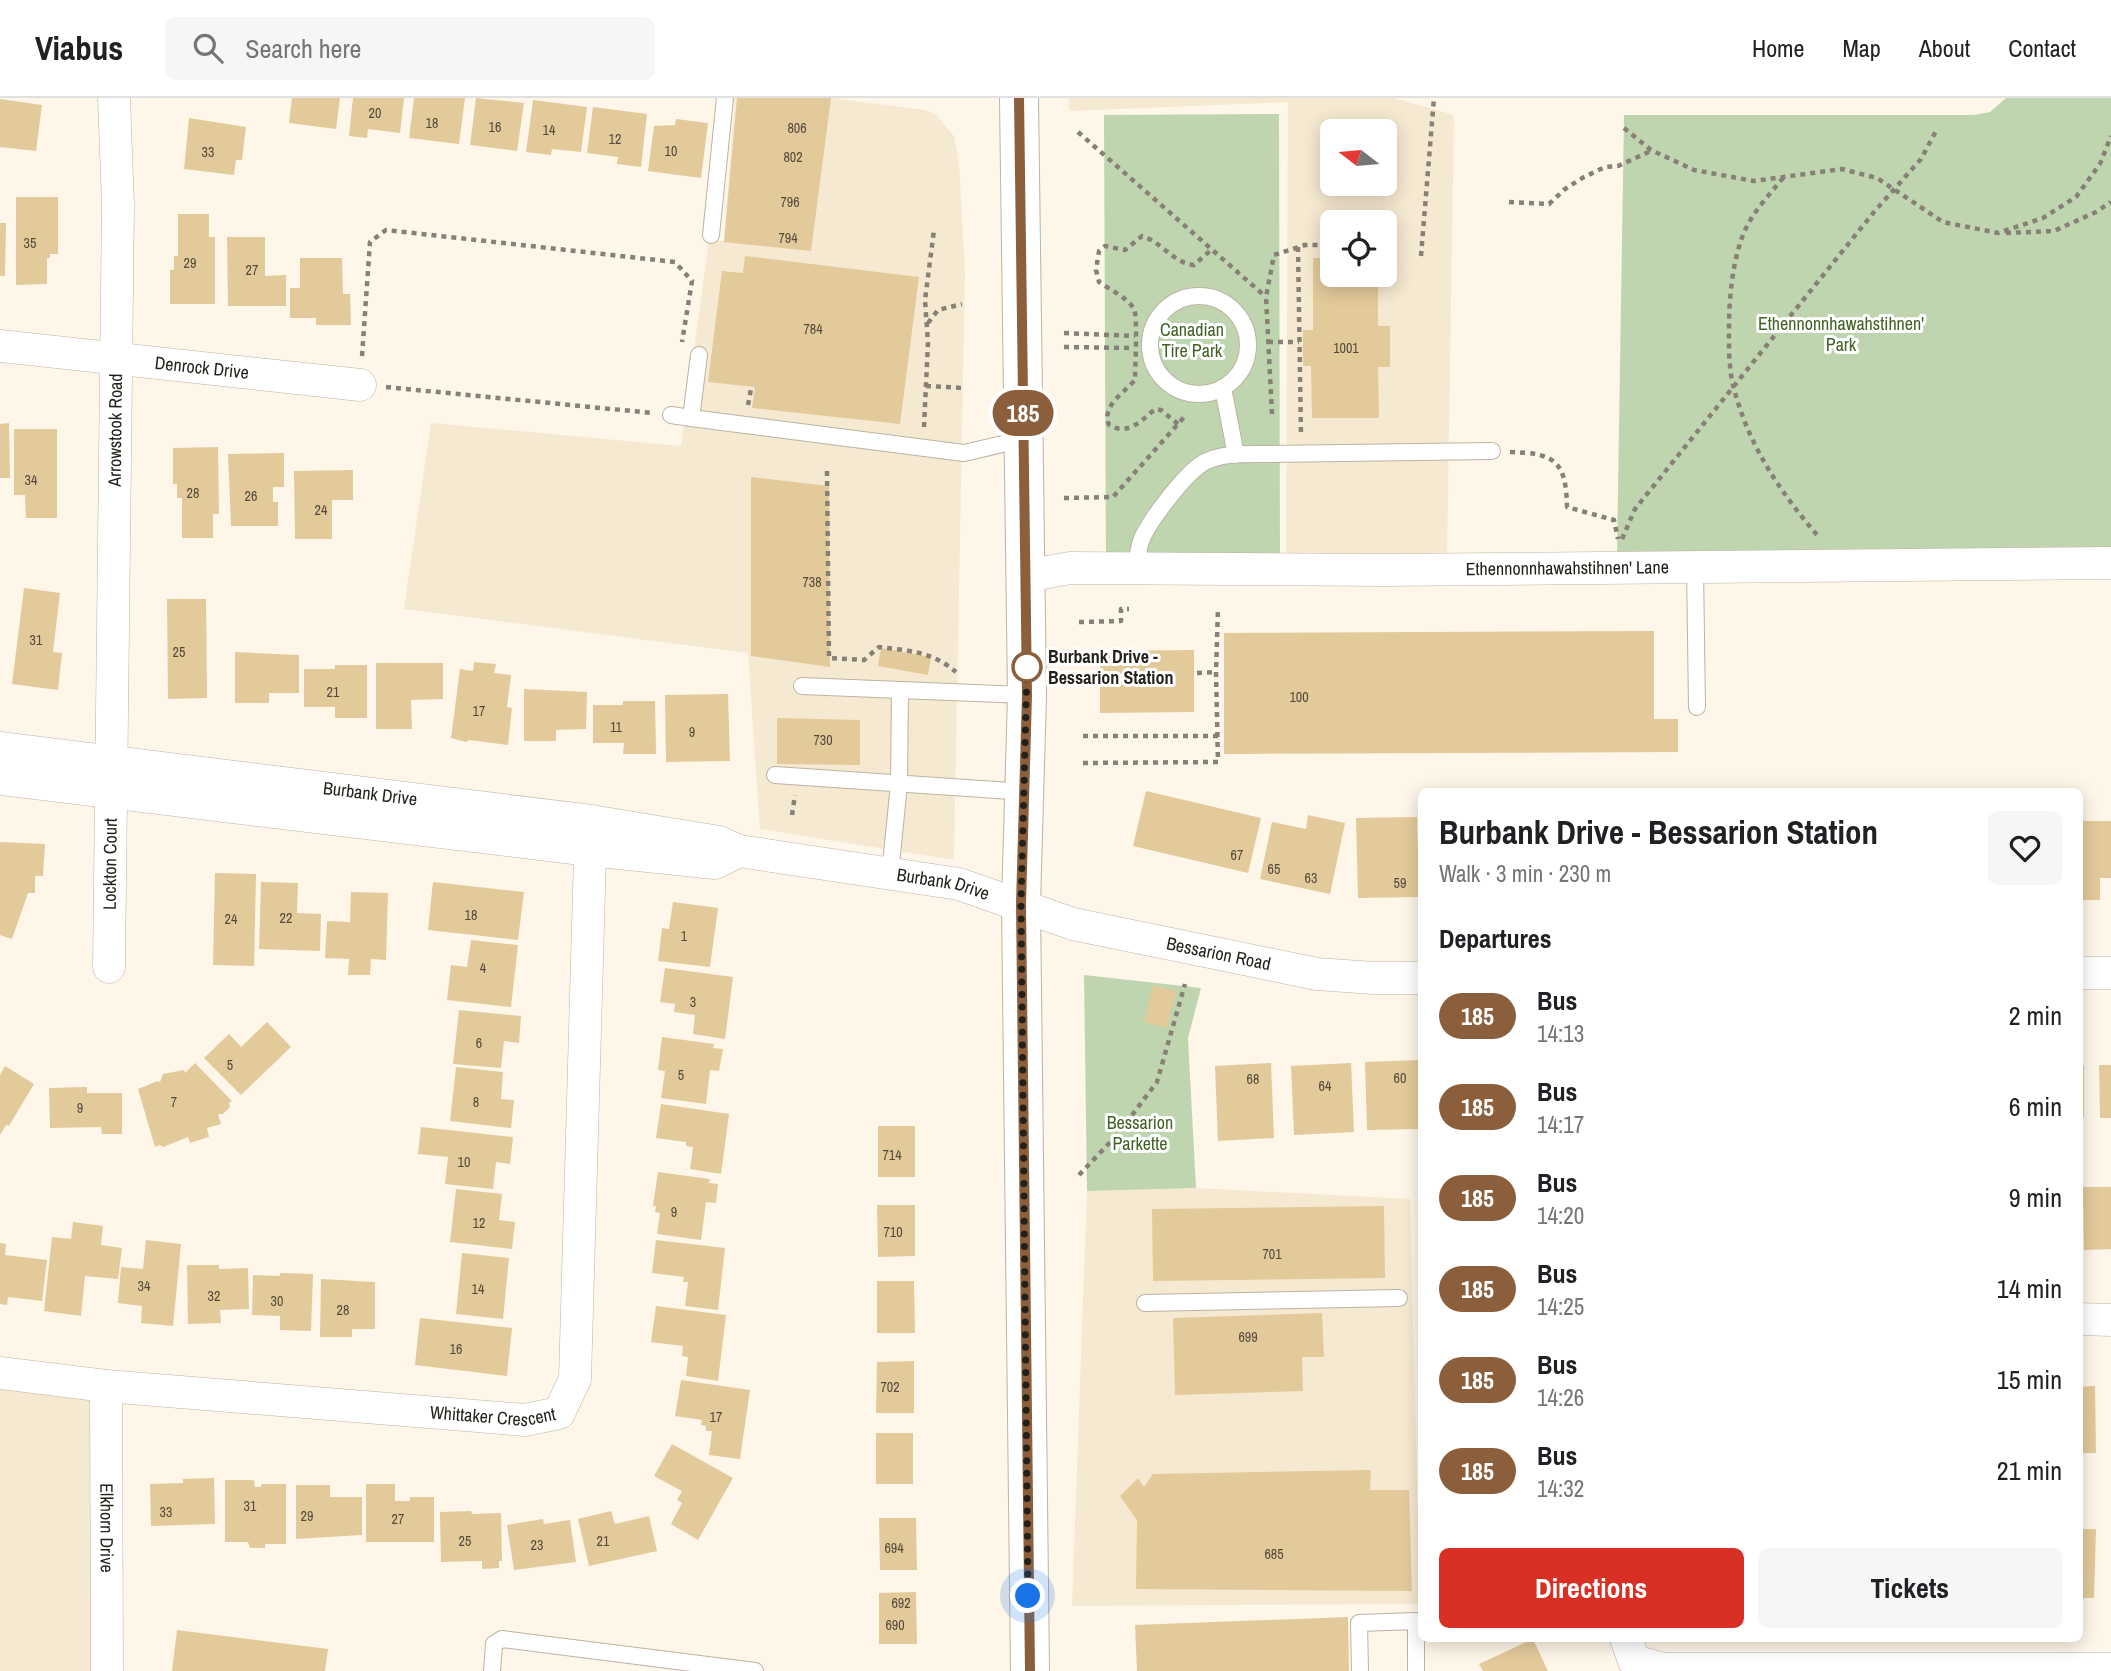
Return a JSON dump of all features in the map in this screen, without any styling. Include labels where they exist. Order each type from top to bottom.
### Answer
[{"type":"main road","points":[[1019,98],[1027,695],[1021,904],[1030,1671]]},
{"type":"street","name":"Arrowstook Road","points":[[109,776],[118,205],[114,98]]},
{"type":"street","name":"Denrock Drive","points":[[0,346],[360,385]]},
{"type":"street","name":"Ethennonnhawahstihnen' Lane","points":[[1026,576],[1070,568],[1398,569],[2111,563]]},
{"type":"street","name":"Burbank Drive","points":[[0,748],[109,776],[590,836],[719,842],[738,851],[959,884],[1021,904]]},
{"type":"street","name":"Burbank Drive","points":[[0,779],[109,776]]},
{"type":"street","name":"Lockton Court","points":[[109,776],[109,967]]},
{"type":"street","name":"Whittaker Crescent","points":[[0,1373],[106,1385],[525,1420],[559,1413],[575,1379],[590,836]]},
{"type":"street","name":"Bessarion Road","points":[[1021,904],[1073,924],[1317,974],[1418,978]]},
{"type":"street","points":[[2083,973],[2111,973]]},
{"type":"street","points":[[2083,1320],[2111,1320]]},
{"type":"street","name":"Elkhorn Drive","points":[[106,1385],[107,1671]]},
{"type":"street","points":[[1627,1642],[1634,1661],[1663,1669],[2111,1670]]},
{"type":"lane","points":[[711,235],[725,98]]},
{"type":"lane","points":[[1199,295],[1215,298],[1229,306],[1240,317],[1247,332],[1245,364],[1236,378],[1223,388],[1208,394],[1184,391],[1163,379],[1154,365],[1150,349],[1151,332],[1158,317],[1169,305],[1183,298],[1199,295]]},
{"type":"lane","points":[[691,418],[699,355]]},
{"type":"lane","points":[[1223,388],[1236,455]]},
{"type":"lane","points":[[671,415],[964,453],[1024,439]]},
{"type":"lane","points":[[1137,568],[1141,540],[1152,520],[1200,465],[1236,455],[1492,451]]},
{"type":"lane","points":[[1695,567],[1698,707]]},
{"type":"lane","points":[[802,686],[1027,695]]},
{"type":"lane","points":[[890,874],[899,784],[900,690]]},
{"type":"lane","points":[[775,775],[1024,792]]},
{"type":"lane","points":[[1145,1303],[1399,1298]]},
{"type":"lane","points":[[1360,1671],[1359,1623],[1416,1622],[1416,1671]]},
{"type":"lane","points":[[492,1671],[494,1644],[502,1639],[638,1664],[755,1671]]},
{"type":"path","points":[[1420,256],[1434,98]]},
{"type":"path","points":[[1624,128],[1653,150],[1694,170],[1754,181],[1842,169],[1877,178],[1943,222],[1998,233],[2054,231],[2096,212],[2111,202]]},
{"type":"path","points":[[1492,451],[1526,452],[1555,460],[1567,484],[1567,507],[1614,520],[1620,539],[1635,509],[1874,212],[1921,159],[1936,131]]},
{"type":"path","points":[[1078,132],[1266,296]]},
{"type":"path","points":[[1998,233],[2043,218],[2076,197],[2100,164],[2111,136]]},
{"type":"path","points":[[1509,202],[1549,204],[1584,177],[1605,167],[1635,160],[1653,150]]},
{"type":"path","points":[[1783,178],[1767,197],[1744,234],[1730,291],[1729,345],[1734,388],[1757,451],[1787,500],[1821,540]]},
{"type":"path","points":[[671,415],[360,385],[370,242],[386,230],[675,262],[692,281],[681,348]]},
{"type":"path","points":[[924,432],[929,342],[925,300],[934,230]]},
{"type":"path","points":[[1178,424],[1161,410],[1155,409],[1133,427],[1123,430],[1108,425],[1107,410],[1135,380],[1134,310],[1099,282],[1096,270],[1099,250],[1105,246],[1125,250],[1142,236],[1151,239],[1184,264],[1194,265],[1211,250]]},
{"type":"path","points":[[1272,414],[1266,296],[1274,255],[1298,247],[1320,246]]},
{"type":"path","points":[[1298,247],[1301,436],[1314,436]]},
{"type":"path","points":[[927,324],[938,310],[962,304]]},
{"type":"path","points":[[1064,333],[1135,336]]},
{"type":"path","points":[[1269,342],[1300,342]]},
{"type":"path","points":[[1064,346],[1134,348]]},
{"type":"path","points":[[926,386],[963,388]]},
{"type":"path","points":[[1064,498],[1113,497],[1186,415]]},
{"type":"path","points":[[827,471],[829,658],[864,660],[879,647],[921,652],[943,661],[959,674]]},
{"type":"path","points":[[1083,763],[1218,762],[1218,608]]},
{"type":"path","points":[[1079,622],[1121,621],[1121,609],[1129,609]]},
{"type":"path","points":[[1197,673],[1216,672]]},
{"type":"path","points":[[1083,736],[1218,736]]},
{"type":"path","points":[[1079,1175],[1117,1135],[1157,1082],[1185,984]]},
{"type":"shaded area","points":[[735,98],[832,98],[925,110],[935,114],[954,136],[959,162],[965,271],[954,860],[760,829],[748,653],[404,609],[431,423],[681,446],[709,240],[724,241]]},
{"type":"shaded area","points":[[1069,98],[1393,98],[1454,115],[1447,555],[1286,561],[1288,102],[1069,111]]},
{"type":"shaded area","points":[[1196,1188],[1410,1199],[1418,1604],[1072,1606],[1087,1191]]},
{"type":"shaded area","points":[[0,1373],[106,1386],[107,1671],[0,1671]]},
{"type":"green space","name":"Ethennonnhawahstihnen' Park","points":[[2006,98],[2111,98],[2111,549],[1617,556],[1624,115],[1974,115],[1990,112]]},
{"type":"green space","name":"Canadian Tire Park","points":[[1279,114],[1280,565],[1106,566],[1104,115]]},
{"type":"green space","name":"Bessarion Parkette","points":[[1084,975],[1201,988],[1188,1038],[1196,1188],[1087,1191]]},
{"type":"building","points":[[292,98],[340,98],[336,129],[289,123]]},
{"type":"building","points":[[353,98],[404,98],[400,133],[368,129],[367,138],[349,136]]},
{"type":"building","points":[[414,98],[465,98],[459,144],[409,138]]},
{"type":"building","points":[[476,98],[524,103],[517,151],[470,145]]},
{"type":"building","points":[[737,98],[831,98],[811,251],[724,242]]},
{"type":"building","points":[[0,99],[42,105],[36,151],[0,147]]},
{"type":"building","points":[[533,100],[587,107],[581,152],[552,149],[551,155],[526,152]]},
{"type":"building","points":[[593,107],[647,114],[641,167],[617,164],[618,157],[587,153]]},
{"type":"building","points":[[189,118],[246,127],[242,160],[236,160],[234,175],[184,169]]},
{"type":"building","points":[[676,119],[708,123],[701,178],[648,171],[654,126],[675,125]]},
{"type":"building","points":[[16,197],[58,197],[58,254],[50,254],[50,258],[47,258],[47,284],[16,285]]},
{"type":"building","points":[[178,214],[209,214],[209,237],[215,237],[215,304],[170,304],[170,270],[174,270],[174,256],[178,256]]},
{"type":"building","points":[[0,223],[6,223],[5,276],[0,276]]},
{"type":"building","points":[[227,237],[265,237],[265,276],[286,275],[286,306],[228,306]]},
{"type":"building","points":[[745,256],[919,277],[900,424],[752,408],[755,387],[708,382],[722,271],[743,273]]},
{"type":"building","points":[[300,258],[342,258],[343,294],[350,294],[351,325],[316,325],[316,318],[290,318],[290,288],[300,288]]},
{"type":"building","points":[[1313,258],[1320,258],[1320,287],[1378,287],[1378,326],[1390,326],[1390,367],[1378,367],[1379,418],[1312,418],[1311,366],[1303,366],[1303,330],[1313,330]]},
{"type":"building","points":[[9,423],[10,478],[0,478],[0,424]]},
{"type":"building","points":[[14,429],[57,429],[57,518],[26,518],[25,495],[14,495]]},
{"type":"building","points":[[218,447],[219,514],[213,514],[213,538],[182,538],[182,498],[177,498],[177,484],[173,484],[173,448]]},
{"type":"building","points":[[284,453],[284,487],[273,487],[273,502],[278,502],[278,526],[231,526],[228,454]]},
{"type":"building","points":[[353,470],[353,500],[332,500],[332,539],[295,539],[294,471]]},
{"type":"building","points":[[751,477],[829,486],[830,667],[751,656]]},
{"type":"building","points":[[24,588],[60,593],[53,652],[62,653],[58,690],[12,684]]},
{"type":"building","points":[[167,599],[206,599],[207,698],[168,699]]},
{"type":"building","points":[[1654,631],[1654,719],[1678,719],[1678,752],[1224,754],[1224,633]]},
{"type":"building","points":[[881,648],[931,657],[928,675],[878,666]]},
{"type":"building","points":[[1194,650],[1194,712],[1100,713],[1100,651]]},
{"type":"building","points":[[235,652],[299,655],[299,693],[269,693],[269,703],[235,703]]},
{"type":"building","points":[[474,662],[496,664],[494,673],[511,675],[507,707],[512,708],[508,745],[469,740],[466,742],[451,738],[460,669],[473,671]]},
{"type":"building","points":[[376,663],[443,663],[443,699],[411,700],[412,729],[376,729]]},
{"type":"building","points":[[335,665],[367,665],[367,718],[335,718],[335,707],[304,707],[304,669],[335,669]]},
{"type":"building","points":[[524,689],[587,692],[586,729],[556,730],[556,741],[524,741]]},
{"type":"building","points":[[728,694],[730,761],[666,762],[665,695]]},
{"type":"building","points":[[623,701],[655,701],[656,754],[623,754],[624,743],[593,743],[593,705],[623,705]]},
{"type":"building","points":[[777,718],[860,720],[860,765],[777,764]]},
{"type":"building","points":[[1146,791],[1261,818],[1248,873],[1133,846]]},
{"type":"building","points":[[1308,815],[1345,823],[1330,894],[1260,879],[1272,822],[1306,829]]},
{"type":"building","points":[[1417,817],[1418,897],[1358,898],[1356,818]]},
{"type":"building","points":[[2083,821],[2111,821],[2111,878],[2100,878],[2100,900],[2083,900]]},
{"type":"building","points":[[0,842],[45,844],[43,876],[35,876],[35,893],[28,893],[12,939],[0,935]]},
{"type":"building","points":[[215,873],[256,874],[254,966],[213,965]]},
{"type":"building","points":[[261,882],[298,883],[297,913],[321,914],[320,951],[259,949]]},
{"type":"building","points":[[433,882],[524,892],[518,940],[428,930]]},
{"type":"building","points":[[351,892],[388,893],[386,960],[371,959],[370,975],[348,975],[349,959],[325,958],[327,921],[350,922]]},
{"type":"building","points":[[673,902],[718,908],[710,967],[658,961],[662,928],[669,929]]},
{"type":"building","points":[[471,940],[518,945],[511,1007],[447,1000],[451,965],[467,967]]},
{"type":"building","points":[[665,968],[733,977],[725,1039],[693,1034],[695,1015],[674,1012],[675,1004],[660,1002]]},
{"type":"building","points":[[1153,985],[1176,991],[1167,1028],[1144,1022]]},
{"type":"building","points":[[459,1010],[521,1016],[519,1043],[504,1041],[501,1068],[453,1064]]},
{"type":"building","points":[[267,1022],[291,1047],[241,1095],[204,1058],[229,1034],[241,1047]]},
{"type":"building","points":[[662,1037],[714,1044],[713,1048],[723,1049],[719,1071],[710,1070],[706,1104],[661,1098],[665,1071],[658,1070]]},
{"type":"building","points":[[1418,1060],[1418,1129],[1367,1130],[1365,1062]]},
{"type":"building","points":[[195,1063],[232,1101],[229,1103],[230,1107],[223,1114],[218,1114],[221,1124],[207,1128],[209,1137],[190,1143],[188,1137],[163,1147],[155,1147],[138,1089],[160,1082],[163,1074],[184,1070],[185,1073]]},
{"type":"building","points":[[1271,1063],[1274,1138],[1218,1141],[1215,1066]]},
{"type":"building","points":[[1351,1063],[1354,1132],[1294,1135],[1291,1066]]},
{"type":"building","points":[[2099,1065],[2111,1065],[2111,1118],[2100,1118]]},
{"type":"building","points":[[5,1066],[34,1084],[9,1126],[6,1125],[0,1135],[0,1075]]},
{"type":"building","points":[[2083,1066],[2084,1066],[2083,1117]]},
{"type":"building","points":[[456,1067],[503,1072],[501,1099],[514,1100],[511,1128],[450,1121]]},
{"type":"building","points":[[87,1087],[87,1093],[122,1093],[122,1134],[102,1134],[101,1127],[50,1128],[49,1088]]},
{"type":"building","points":[[661,1104],[729,1114],[721,1174],[690,1169],[693,1147],[686,1146],[686,1142],[656,1138]]},
{"type":"building","points":[[878,1126],[915,1126],[915,1177],[878,1177]]},
{"type":"building","points":[[421,1127],[513,1137],[510,1164],[496,1162],[493,1189],[445,1184],[448,1157],[418,1154]]},
{"type":"building","points":[[658,1172],[710,1179],[709,1183],[718,1184],[716,1203],[706,1202],[701,1240],[657,1234],[660,1213],[655,1212],[656,1206],[653,1206]]},
{"type":"building","points":[[2083,1187],[2111,1187],[2111,1249],[2084,1250]]},
{"type":"building","points":[[456,1189],[502,1194],[499,1220],[515,1222],[512,1249],[450,1242]]},
{"type":"building","points":[[877,1205],[915,1205],[915,1256],[878,1257]]},
{"type":"building","points":[[1384,1206],[1385,1278],[1153,1281],[1152,1209]]},
{"type":"building","points":[[73,1222],[103,1226],[101,1245],[122,1248],[118,1279],[85,1276],[81,1316],[44,1311],[52,1237],[71,1239]]},
{"type":"building","points":[[146,1240],[181,1244],[173,1326],[141,1323],[142,1306],[118,1303],[121,1267],[143,1269]]},
{"type":"building","points":[[656,1240],[725,1248],[718,1310],[685,1306],[688,1282],[683,1282],[684,1277],[652,1273]]},
{"type":"building","points":[[0,1243],[6,1244],[5,1255],[47,1260],[42,1301],[8,1297],[7,1305],[0,1304]]},
{"type":"building","points":[[462,1253],[509,1258],[503,1319],[456,1314]]},
{"type":"building","points":[[187,1265],[219,1265],[219,1269],[248,1268],[249,1309],[220,1310],[221,1323],[188,1324]]},
{"type":"building","points":[[280,1273],[313,1274],[311,1331],[280,1330],[280,1316],[252,1315],[253,1275],[280,1276]]},
{"type":"building","points":[[321,1279],[375,1282],[375,1329],[352,1329],[352,1337],[320,1337]]},
{"type":"building","points":[[877,1281],[914,1281],[915,1333],[877,1333]]},
{"type":"building","points":[[656,1306],[726,1315],[718,1381],[686,1376],[688,1357],[682,1356],[683,1346],[651,1342]]},
{"type":"building","points":[[1322,1313],[1324,1357],[1302,1357],[1303,1391],[1175,1395],[1173,1318]]},
{"type":"building","points":[[420,1318],[512,1328],[507,1376],[415,1365]]},
{"type":"building","points":[[914,1361],[914,1413],[876,1413],[877,1362]]},
{"type":"building","points":[[681,1380],[750,1390],[740,1459],[709,1455],[712,1431],[706,1431],[706,1426],[701,1425],[702,1420],[675,1416]]},
{"type":"building","points":[[2095,1386],[2096,1453],[2083,1453],[2083,1387]]},
{"type":"building","points":[[876,1433],[913,1433],[913,1484],[876,1484]]},
{"type":"building","points":[[672,1444],[733,1478],[698,1540],[671,1524],[682,1503],[677,1500],[682,1491],[654,1476]]},
{"type":"building","points":[[1371,1470],[1370,1490],[1409,1490],[1412,1591],[1136,1589],[1137,1520],[1120,1496],[1138,1478],[1144,1487],[1153,1474]]},
{"type":"building","points":[[214,1478],[215,1524],[151,1526],[150,1484]]},
{"type":"building","points":[[225,1480],[254,1480],[255,1487],[261,1487],[261,1484],[286,1484],[286,1544],[265,1544],[265,1548],[250,1548],[248,1542],[225,1542]]},
{"type":"building","points":[[366,1484],[395,1484],[395,1501],[410,1501],[410,1497],[434,1497],[434,1542],[366,1542]]},
{"type":"building","points":[[296,1485],[330,1485],[330,1497],[362,1497],[362,1535],[296,1539]]},
{"type":"building","points":[[471,1511],[472,1514],[501,1513],[502,1561],[499,1561],[499,1568],[482,1569],[482,1561],[441,1562],[440,1512]]},
{"type":"building","points":[[611,1511],[615,1524],[649,1516],[657,1551],[589,1566],[578,1519]]},
{"type":"building","points":[[879,1518],[916,1518],[917,1570],[880,1570]]},
{"type":"building","points":[[543,1519],[544,1524],[570,1520],[576,1562],[514,1570],[507,1525]]},
{"type":"building","points":[[2083,1529],[2096,1529],[2094,1598],[2083,1598]]},
{"type":"building","points":[[916,1592],[917,1644],[879,1644],[879,1593]]},
{"type":"building","points":[[1348,1617],[1349,1671],[1137,1671],[1135,1625]]},
{"type":"building","points":[[177,1630],[328,1649],[325,1671],[172,1671]]},
{"type":"building","points":[[1527,1642],[1534,1642],[1548,1671],[1483,1671],[1479,1664]]},
{"type":"bus line","name":"185","points":[[1019,98],[1027,695],[1021,848],[1023,1218],[1030,1671]]},
{"type":"place","name":"Burbank Drive - Bessarion Station","points":[[1027,667]]},
{"type":"route","points":[[1027,667],[1021,904],[1028,1596]]}]
